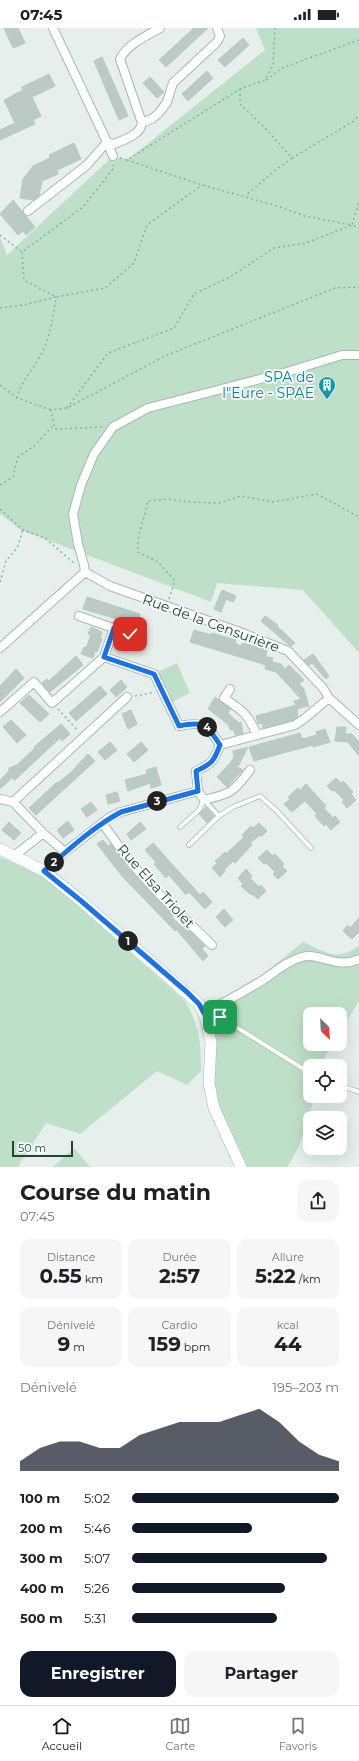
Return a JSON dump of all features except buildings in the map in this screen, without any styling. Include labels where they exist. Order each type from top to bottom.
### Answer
[{"type":"street","points":[[53,28],[113,156]]},
{"type":"street","points":[[106,142],[114,144],[137,133],[142,126],[120,59],[123,53],[134,44],[160,28]]},
{"type":"street","points":[[142,123],[153,118],[159,113],[167,102],[173,82],[217,42],[220,36],[217,28]]},
{"type":"street","points":[[28,211],[87,165],[106,142]]},
{"type":"street","points":[[0,648],[85,572],[73,514],[81,485],[94,454],[113,427],[148,408],[287,372],[342,355],[359,355]]},
{"type":"street","name":"Rue de la Censurière","points":[[85,572],[110,586],[240,632],[288,651],[324,688],[329,698],[359,725]]},
{"type":"street","points":[[79,616],[130,634]]},
{"type":"street","points":[[0,712],[34,682],[52,703],[104,657],[114,628]]},
{"type":"street","points":[[104,657],[154,674],[179,726],[192,724],[204,725],[214,734],[220,745],[214,761],[196,771],[198,791],[204,800],[228,794],[238,786],[250,770]]},
{"type":"street","points":[[230,689],[224,698],[244,712],[250,720],[257,735]]},
{"type":"street","points":[[13,802],[127,697]]},
{"type":"street","points":[[220,745],[295,725],[329,698]]},
{"type":"street","points":[[44,871],[65,852],[121,812],[198,791]]},
{"type":"street","points":[[0,799],[13,802],[43,833],[65,852]]},
{"type":"street","name":"Rue Elsa Triolet","points":[[103,824],[136,868],[212,945]]},
{"type":"street","points":[[14,856],[43,833]]},
{"type":"street","points":[[0,849],[44,871],[80,900],[199,1004],[204,1013],[211,1042],[209,1083],[214,1108],[241,1167]]},
{"type":"street","points":[[204,1013],[236,997],[287,963],[303,956],[337,963],[353,962],[359,959]]},
{"type":"lane","points":[[189,846],[219,816],[233,806],[260,796],[277,811],[311,848]]},
{"type":"lane","points":[[180,826],[199,810],[204,800],[219,816]]},
{"type":"lane","points":[[204,1013],[220,1017],[303,1069]]},
{"type":"lane","points":[[347,1088],[359,1092]]},
{"type":"path","points":[[265,80],[273,65],[275,28]]},
{"type":"path","points":[[127,160],[240,89],[265,80],[282,68],[359,40]]},
{"type":"path","points":[[240,89],[240,104],[265,128],[292,158]]},
{"type":"path","points":[[245,196],[292,158],[354,121],[359,115]]},
{"type":"path","points":[[22,252],[84,206],[113,169],[113,156],[202,185],[274,204],[305,216],[352,225],[359,228]]},
{"type":"path","points":[[0,308],[24,305],[56,297],[106,288],[134,262],[147,225],[202,185]]},
{"type":"path","points":[[352,225],[359,202]]},
{"type":"path","points":[[67,408],[108,353],[174,328],[194,294],[230,277],[274,248],[306,243],[352,225]]},
{"type":"path","points":[[0,234],[22,252],[24,280],[56,297]]},
{"type":"path","points":[[0,385],[17,398],[51,410],[67,408],[166,356],[335,288],[359,287]]},
{"type":"path","points":[[17,398],[22,383],[38,360],[48,339],[56,297]]},
{"type":"path","points":[[51,410],[55,429],[113,427]]},
{"type":"path","points":[[0,485],[13,477],[18,457],[34,446],[54,425]]},
{"type":"path","points":[[167,607],[174,581],[158,562],[138,552],[137,542],[143,525],[148,501],[167,499],[219,504],[241,496],[273,502],[317,494],[359,517]]},
{"type":"path","points":[[0,508],[23,530],[45,538],[85,572]]},
{"type":"path","points":[[0,582],[6,561],[17,548],[22,537],[23,530]]},
{"type":"path","points":[[127,697],[162,691]]},
{"type":"path","points":[[52,703],[83,737]]},
{"type":"green space","points":[[256,28],[359,28],[359,653],[303,590],[217,583],[211,602],[21,530],[0,514],[0,237],[7,255],[113,156],[127,160],[265,50]]},
{"type":"green space","points":[[177,663],[190,693],[172,702],[158,672]]},
{"type":"green space","points":[[0,857],[32,871],[56,886],[185,1001],[197,1027],[201,1051],[201,1071],[187,1085],[157,1071],[80,1134],[46,1123],[18,1167],[0,1167]]},
{"type":"green space","points":[[303,942],[331,954],[344,954],[359,946],[359,1001],[347,1021],[347,1007],[303,1007],[303,1051],[329,1051],[323,1059],[303,1059],[303,1103],[313,1103],[311,1111],[303,1111],[303,1136],[287,1167],[244,1167],[232,1141],[213,1089],[216,1063],[215,1038],[212,1021],[218,1010]]},
{"type":"green space","points":[[74,1148],[90,1167],[53,1167]]},
{"type":"place","name":"SPA de l\"Eure - SPAE","points":[[327,400]]},
{"type":"route","points":[[130,634],[114,628],[104,657],[154,674],[179,726],[192,724],[204,725],[214,734],[220,745],[214,761],[196,771],[198,791],[145,804],[121,812],[110,818],[65,852],[44,871],[188,993],[199,1004],[204,1013],[220,1017]]}]
